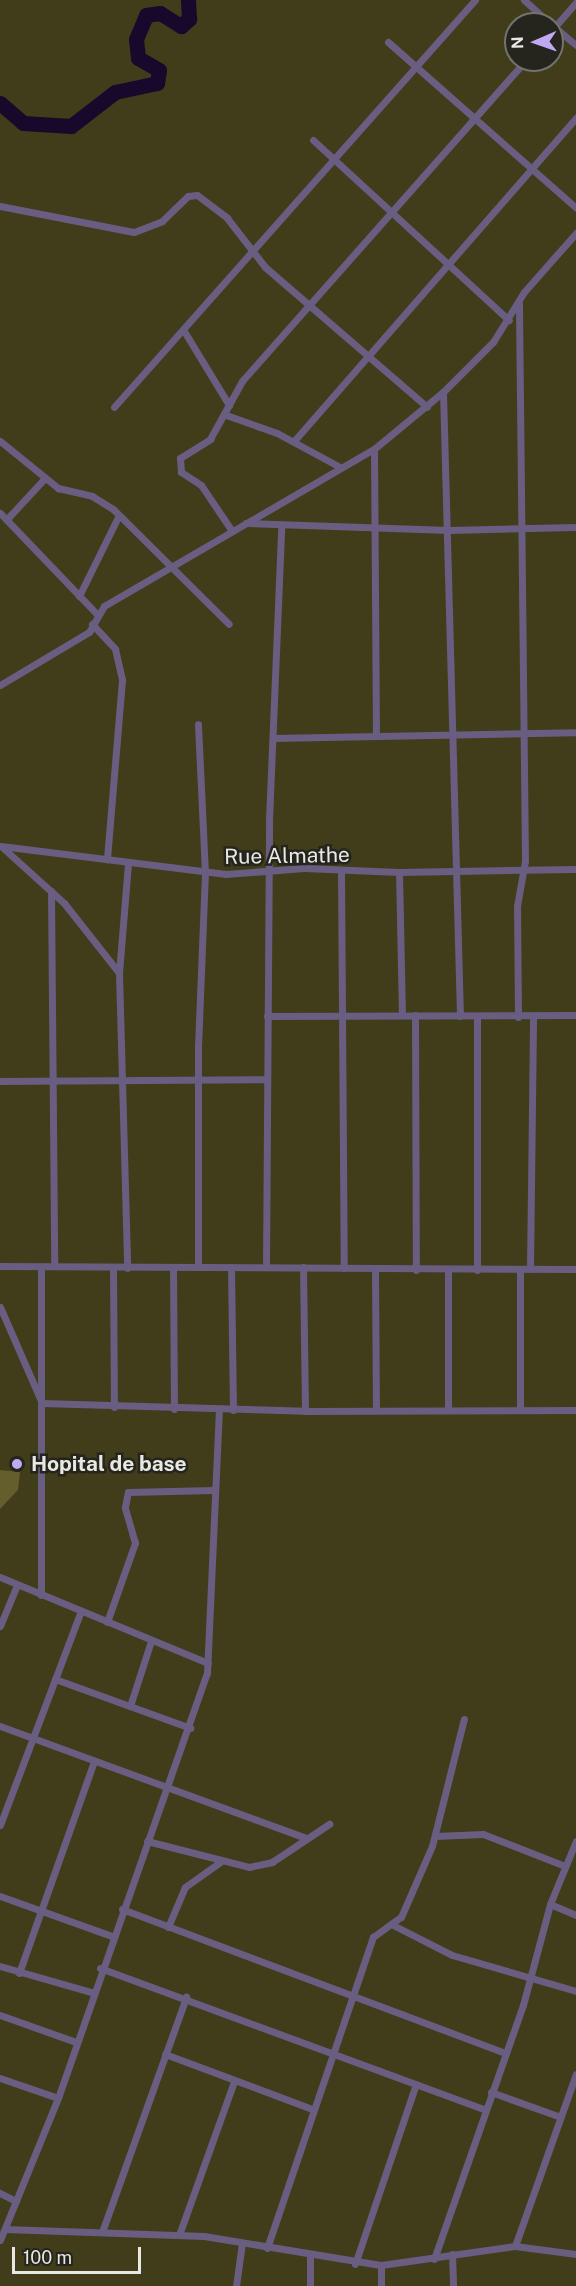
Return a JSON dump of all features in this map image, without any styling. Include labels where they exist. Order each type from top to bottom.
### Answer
[{"type":"street","points":[[114,407],[184,331],[250,250],[333,162],[475,0]]},
{"type":"street","points":[[524,0],[537,12]]},
{"type":"street","points":[[564,14],[576,2]]},
{"type":"street","points":[[564,36],[576,45]]},
{"type":"street","points":[[388,42],[576,208]]},
{"type":"street","points":[[232,531],[201,485],[178,465],[182,456],[210,438],[226,415],[242,381],[311,308],[516,72]]},
{"type":"street","points":[[294,441],[576,118]]},
{"type":"street","points":[[313,140],[333,162],[509,320]]},
{"type":"street","points":[[0,206],[134,232],[162,221],[194,195],[227,218],[250,250],[311,308],[427,407]]},
{"type":"street","points":[[0,685],[86,634],[96,613],[374,449],[427,407],[442,392],[509,320],[519,302],[576,233]]},
{"type":"street","points":[[518,1017],[517,906],[523,870],[526,526],[519,302]]},
{"type":"street","points":[[184,331],[230,405]]},
{"type":"street","points":[[442,392],[449,530],[450,734],[459,872],[460,1016]]},
{"type":"street","points":[[226,415],[294,441],[340,467]]},
{"type":"street","points":[[0,441],[44,479],[65,491],[101,500],[229,624]]},
{"type":"street","points":[[374,449],[378,528],[376,733]]},
{"type":"street","points":[[7,519],[44,479]]},
{"type":"street","points":[[0,513],[96,613]]},
{"type":"street","points":[[79,596],[119,515]]},
{"type":"street","points":[[246,523],[281,528],[449,530],[576,526]]},
{"type":"street","points":[[266,1266],[266,1079],[270,868],[281,528]]},
{"type":"street","points":[[92,624],[115,649],[122,680],[107,859]]},
{"type":"street","points":[[198,724],[205,873],[198,1079],[198,1267]]},
{"type":"street","points":[[273,738],[376,733],[576,732]]},
{"type":"street","points":[[1,845],[51,891],[119,973]]},
{"type":"street","name":"Rue Almathe","points":[[1,845],[205,873],[270,868],[399,872],[576,869]]},
{"type":"street","points":[[127,1268],[124,1082],[119,973],[129,863]]},
{"type":"street","points":[[342,870],[344,1268]]},
{"type":"street","points":[[399,872],[402,1015]]},
{"type":"street","points":[[51,891],[54,1266]]},
{"type":"street","points":[[415,1015],[416,1270]]},
{"type":"street","points":[[267,1016],[533,1017],[576,1015]]},
{"type":"street","points":[[477,1017],[477,1270]]},
{"type":"street","points":[[530,1269],[533,1017]]},
{"type":"street","points":[[0,1081],[124,1082],[266,1079]]},
{"type":"street","points":[[0,1266],[127,1268],[266,1266],[375,1270],[576,1269]]},
{"type":"street","points":[[41,1267],[41,1595]]},
{"type":"street","points":[[173,1267],[174,1409]]},
{"type":"street","points":[[231,1267],[234,1410]]},
{"type":"street","points":[[303,1267],[305,1411]]},
{"type":"street","points":[[113,1268],[114,1407]]},
{"type":"street","points":[[448,1269],[448,1410]]},
{"type":"street","points":[[375,1270],[376,1409]]},
{"type":"street","points":[[520,1270],[520,1410]]},
{"type":"street","points":[[0,1306],[42,1403]]},
{"type":"street","points":[[42,1403],[174,1409],[305,1411],[576,1410]]},
{"type":"street","points":[[0,2240],[58,2098],[91,1992],[147,1841],[164,1788],[190,1728],[208,1663],[219,1409]]},
{"type":"street","points":[[107,1622],[135,1543],[125,1507],[128,1492],[214,1490]]},
{"type":"street","points":[[0,1577],[208,1663]]},
{"type":"street","points":[[0,1626],[17,1585]]},
{"type":"street","points":[[0,1825],[81,1611]]},
{"type":"street","points":[[130,1706],[151,1641]]},
{"type":"street","points":[[55,1679],[190,1728]]},
{"type":"street","points":[[267,2248],[312,2109],[355,1996],[373,1937],[391,1924],[408,1905],[435,1836],[464,1719]]},
{"type":"street","points":[[0,1726],[164,1788],[304,1837]]},
{"type":"street","points":[[19,1973],[94,1761]]},
{"type":"street","points":[[147,1841],[220,1862],[262,1865],[328,1824]]},
{"type":"street","points":[[435,1836],[483,1834],[565,1866]]},
{"type":"street","points":[[434,2259],[532,1976],[550,1904],[576,1841]]},
{"type":"street","points":[[168,1927],[184,1887],[220,1862]]},
{"type":"street","points":[[0,1896],[42,1908],[112,1936]]},
{"type":"street","points":[[550,1904],[576,1914]]},
{"type":"street","points":[[122,1909],[506,2053]]},
{"type":"street","points":[[391,1924],[452,1955],[532,1976],[576,1991]]},
{"type":"street","points":[[0,1966],[91,1992]]},
{"type":"street","points":[[100,1968],[186,1997],[485,2110]]},
{"type":"street","points":[[102,2232],[186,1997]]},
{"type":"street","points":[[0,2024],[2,2015],[76,2042]]},
{"type":"street","points":[[165,2054],[312,2109]]},
{"type":"street","points":[[515,2246],[576,2074]]},
{"type":"street","points":[[0,2078],[58,2098]]},
{"type":"street","points":[[179,2235],[234,2081]]},
{"type":"street","points":[[355,2264],[416,2084]]},
{"type":"street","points":[[491,2092],[561,2117]]},
{"type":"street","points":[[567,2098],[576,2102]]},
{"type":"street","points":[[0,2193],[16,2201]]},
{"type":"street","points":[[5,2229],[179,2235],[242,2243],[355,2264],[381,2265],[515,2246],[576,2254]]},
{"type":"street","points":[[236,2286],[242,2243]]},
{"type":"street","points":[[452,2254],[453,2286]]},
{"type":"street","points":[[310,2257],[310,2286]]},
{"type":"street","points":[[381,2265],[381,2286]]},
{"type":"shaded area","points":[[0,0],[576,0],[576,2286],[0,2286]]},
{"type":"shaded area","points":[[0,1470],[20,1472],[18,1490],[0,1509]]},
{"type":"waterway","points":[[0,103],[23,123],[71,126],[115,92],[157,83],[159,70],[138,58],[136,39],[146,15],[160,13],[181,26],[189,19],[188,0]]},
{"type":"place","name":"Hopital de base","points":[[17,1464]]}]
